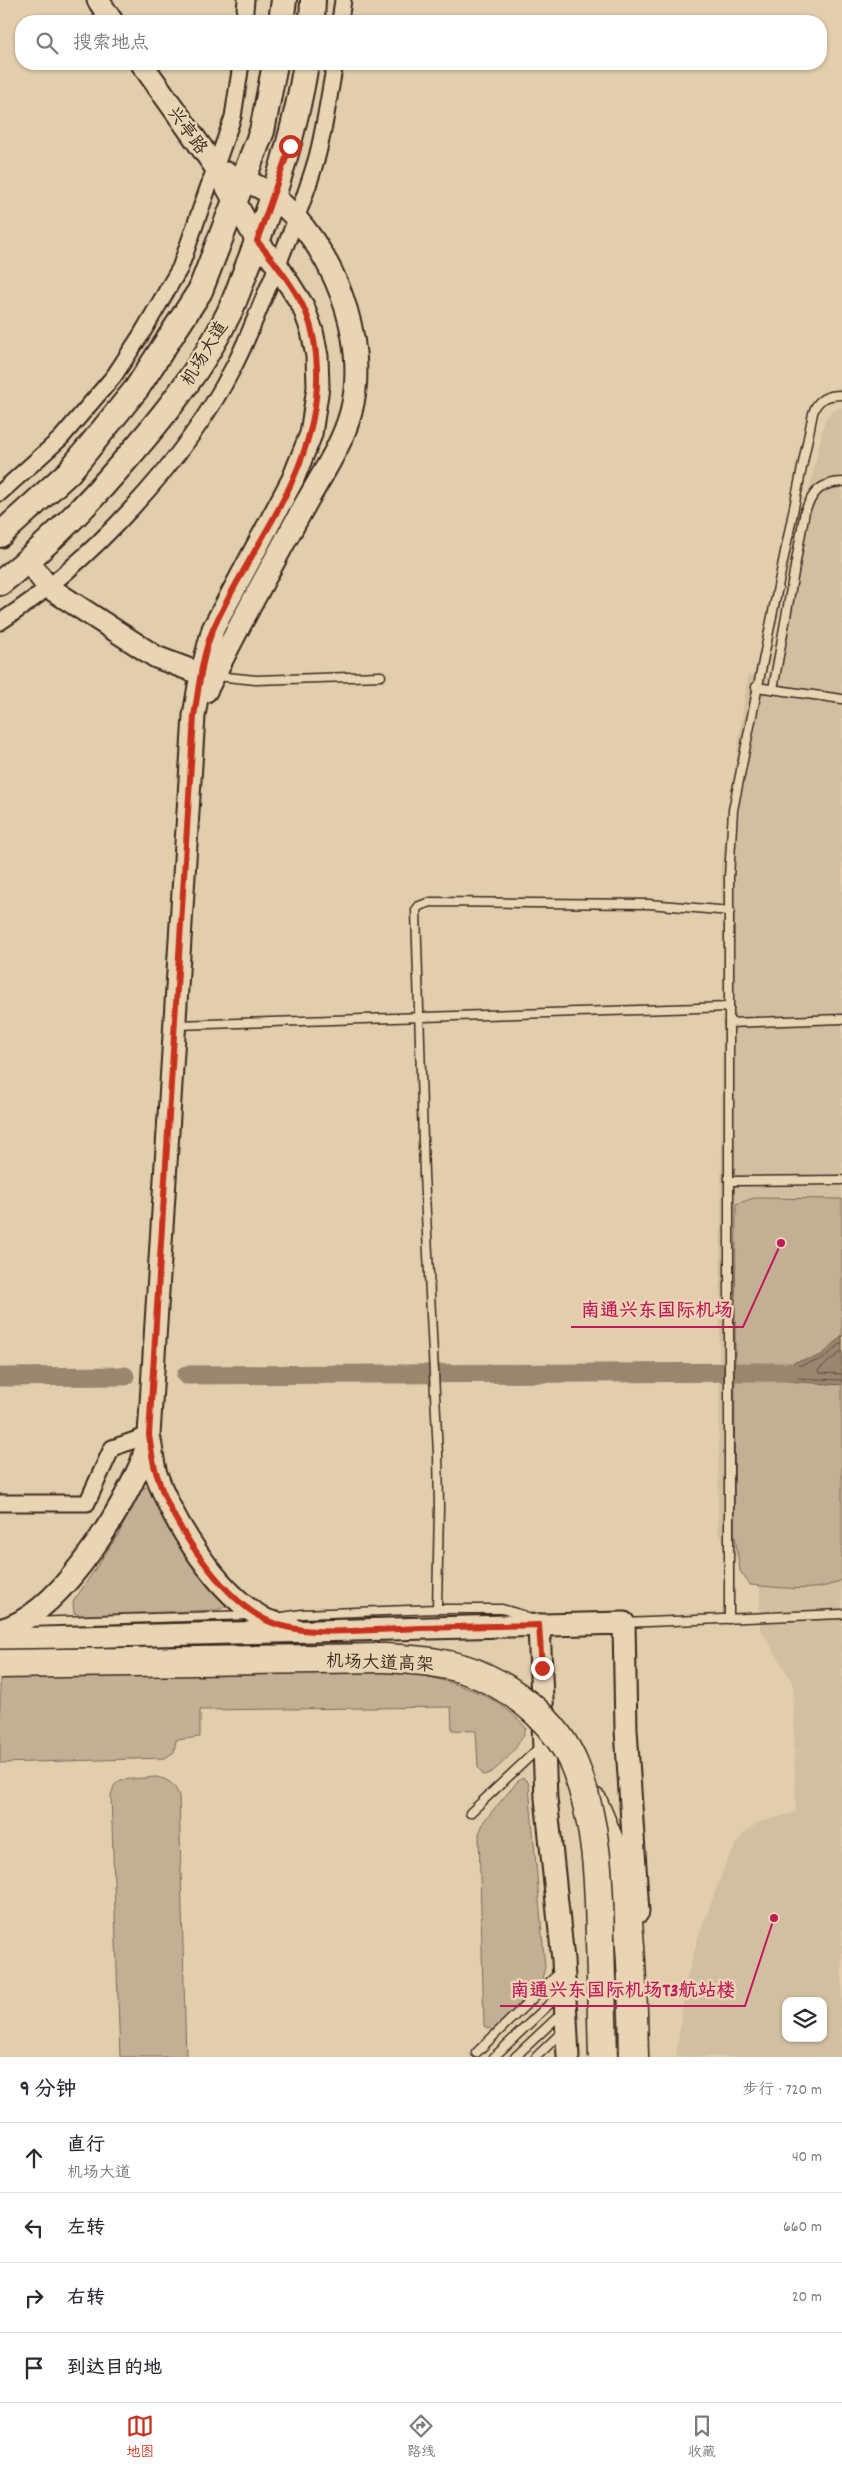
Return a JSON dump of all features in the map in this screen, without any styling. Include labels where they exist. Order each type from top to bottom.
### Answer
[{"type":"highway","name":"机场大道高架","points":[[0,1664],[382,1658],[420,1660],[455,1667],[485,1677],[512,1693],[535,1710],[555,1733],[573,1762],[587,1804],[598,1861],[603,2057]]},
{"type":"highway","points":[[573,1762],[604,1826],[616,1860],[624,1895],[632,1984],[634,2057]]},
{"type":"main road","points":[[282,15],[284,0]]},
{"type":"main road","points":[[312,15],[313,0]]},
{"type":"main road","name":"机场大道","points":[[0,535],[69,472],[137,388],[200,291],[240,192],[262,131],[274,70]]},
{"type":"main road","name":"机场大道","points":[[0,582],[28,561],[94,495],[172,406],[229,313],[257,241],[290,146],[305,70]]},
{"type":"street","points":[[98,0],[108,15]]},
{"type":"street","points":[[245,15],[246,0]]},
{"type":"street","points":[[341,15],[342,0]]},
{"type":"street","name":"兴亭路","points":[[146,70],[216,168],[240,192],[257,241],[277,265],[303,306],[312,331],[317,356],[316,409],[311,434],[303,457],[213,629],[207,675]]},
{"type":"street","points":[[0,493],[61,438],[114,376],[141,335],[180,268],[233,118],[240,70]]},
{"type":"street","points":[[0,622],[48,587],[88,553],[153,484],[200,422],[233,368],[296,218],[317,156],[334,70]]},
{"type":"street","points":[[6,1625],[45,1603],[100,1540],[140,1466],[149,1435],[194,716],[207,675],[240,623],[343,434],[356,390],[353,332],[345,306],[330,270],[313,241],[296,218],[273,196],[240,192]]},
{"type":"street","points":[[28,561],[48,587],[156,657],[207,675]]},
{"type":"street","points":[[0,1503],[87,1503],[112,1448],[149,1435]]},
{"type":"street","points":[[149,1435],[156,1472],[169,1505],[188,1538],[216,1576],[240,1603],[262,1617],[306,1622],[539,1625],[624,1623],[626,1730],[636,1867],[642,2057]]},
{"type":"street","points":[[0,1639],[232,1632],[306,1622]]},
{"type":"street","points":[[539,1625],[546,1798],[565,1998],[568,2057]]},
{"type":"lane","points":[[729,1618],[729,876],[732,810],[813,413],[820,400],[842,394]]},
{"type":"lane","points":[[773,689],[805,511],[812,495],[820,486],[842,482]]},
{"type":"lane","points":[[207,675],[256,680],[381,676]]},
{"type":"lane","points":[[756,687],[842,699]]},
{"type":"lane","points":[[437,1609],[439,1507],[424,1174],[416,916],[419,906],[424,903],[649,904],[730,911]]},
{"type":"lane","points":[[174,1025],[729,1008]]},
{"type":"lane","points":[[729,1023],[842,1018]]},
{"type":"lane","points":[[730,1181],[842,1180]]},
{"type":"lane","points":[[306,1622],[437,1609],[502,1610],[524,1615],[539,1625]]},
{"type":"lane","points":[[624,1623],[842,1614]]},
{"type":"lane","points":[[6,1625],[262,1617]]},
{"type":"lane","points":[[232,1632],[262,1617]]},
{"type":"lane","points":[[470,1813],[544,1743]]},
{"type":"lane","points":[[476,2053],[565,1998]]},
{"type":"lane","points":[[494,2057],[565,1998]]},
{"type":"lane","points":[[515,2057],[565,1998]]},
{"type":"lane","points":[[536,2057],[565,1998]]},
{"type":"shaded area","points":[[842,407],[842,2057],[676,2057],[687,1978],[698,1938],[726,1863],[742,1835],[757,1823],[796,1812],[793,1683],[760,1628],[760,1589],[718,1533],[723,954],[721,869],[748,675],[769,677],[825,419],[832,412]]},
{"type":"shaded area","points":[[754,1198],[842,1199],[842,1580],[821,1587],[785,1588],[750,1585],[740,1571],[734,1530],[736,1204]]},
{"type":"shaded area","points":[[148,1487],[169,1525],[226,1603],[226,1606],[218,1610],[81,1615],[74,1613],[73,1602],[118,1535],[141,1488]]},
{"type":"shaded area","points":[[388,1670],[425,1676],[481,1694],[513,1714],[526,1728],[524,1734],[515,1749],[502,1764],[488,1774],[483,1775],[478,1767],[476,1731],[452,1730],[451,1707],[200,1710],[200,1737],[176,1740],[174,1752],[165,1758],[0,1763],[0,1675]]},
{"type":"shaded area","points":[[156,1777],[170,1783],[179,1796],[186,2057],[120,2057],[111,1795],[114,1786],[120,1780]]},
{"type":"shaded area","points":[[523,1778],[528,1782],[529,1786],[545,1967],[541,1983],[498,2029],[493,2030],[484,2026],[479,1834],[484,1821],[518,1781]]},
{"type":"water","points":[[842,1335],[842,1385],[786,1381],[783,1372],[786,1367],[795,1362],[821,1355]]},
{"type":"waterway","points":[[186,1375],[791,1372]]},
{"type":"waterway","points":[[0,1377],[125,1376]]},
{"type":"place","name":"南通兴东国际机场","points":[[781,1243]]},
{"type":"place","name":"南通兴东国际机场T3航站楼","points":[[774,1918]]},
{"type":"route","points":[[290,146],[257,241],[277,265],[303,306],[312,331],[317,356],[318,387],[316,409],[311,434],[294,479],[213,629],[201,674],[194,716],[149,1435],[156,1472],[169,1505],[188,1538],[216,1576],[240,1603],[265,1619],[309,1631],[539,1625],[542,1668]]}]
